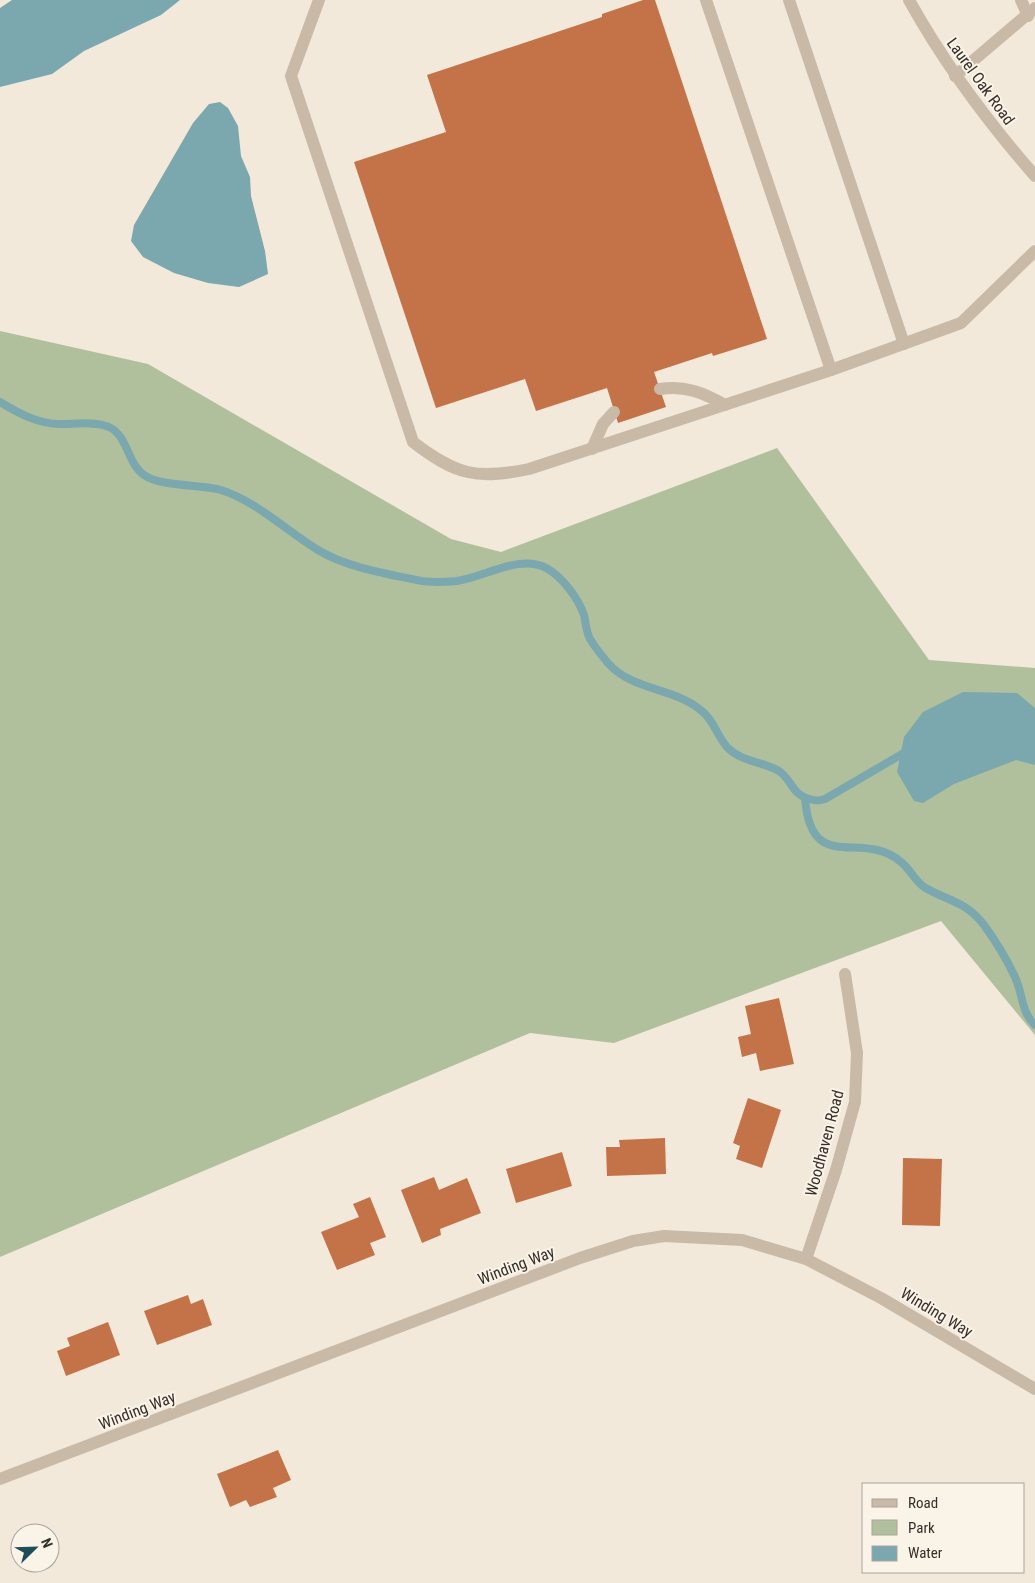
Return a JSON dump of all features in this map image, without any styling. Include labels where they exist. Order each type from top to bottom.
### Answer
[{"type":"street","points":[[319,0],[291,76],[413,442],[438,461],[460,470],[498,475],[529,468],[831,370],[961,323],[1035,250]]},
{"type":"street","points":[[706,0],[831,370]]},
{"type":"street","points":[[789,0],[904,344]]},
{"type":"street","name":"Laurel Oak Road","points":[[909,0],[955,76],[1007,144],[1035,176]]},
{"type":"street","points":[[955,76],[1032,12],[1021,0]]},
{"type":"street","points":[[660,389],[674,387],[701,392],[725,405]]},
{"type":"street","points":[[592,449],[603,424],[614,412]]},
{"type":"street","name":"Woodhaven Road","points":[[806,1259],[836,1170],[855,1102],[857,1053],[845,974]]},
{"type":"street","name":"Winding Way","points":[[0,1480],[580,1258],[633,1241],[664,1236],[742,1240],[806,1259],[881,1298],[1035,1389]]},
{"type":"green space","points":[[0,331],[148,364],[451,539],[501,552],[777,448],[929,660],[1035,668],[1035,1035],[941,921],[614,1043],[530,1033],[0,1257]]},
{"type":"water","points":[[12,0],[180,0],[161,15],[84,51],[52,74],[0,87],[0,8]]},
{"type":"water","points":[[220,102],[228,108],[238,126],[241,156],[250,177],[251,196],[265,251],[268,274],[239,287],[208,283],[174,273],[143,257],[131,241],[134,225],[193,123],[209,104]]},
{"type":"water","points":[[963,692],[1017,693],[1035,708],[1035,765],[1016,760],[954,784],[923,803],[914,801],[897,772],[904,737],[923,712]]},
{"type":"building","points":[[643,0],[655,0],[767,339],[713,356],[712,353],[654,372],[666,407],[618,423],[607,388],[536,411],[525,379],[436,408],[354,162],[446,132],[427,75],[602,17],[602,14]]},
{"type":"building","points":[[779,998],[794,1064],[760,1071],[756,1053],[742,1057],[738,1037],[751,1034],[745,1006]]},
{"type":"building","points":[[748,1098],[781,1110],[762,1168],[736,1159],[740,1146],[733,1143]]},
{"type":"building","points":[[665,1138],[666,1174],[607,1176],[606,1147],[620,1147],[619,1140]]},
{"type":"building","points":[[562,1152],[572,1186],[516,1203],[506,1169]]},
{"type":"building","points":[[903,1158],[942,1159],[940,1226],[902,1225]]},
{"type":"building","points":[[434,1177],[439,1190],[467,1178],[481,1213],[440,1229],[441,1235],[422,1243],[401,1190]]},
{"type":"building","points":[[370,1197],[386,1237],[370,1243],[375,1255],[337,1270],[321,1232],[359,1217],[353,1204]]},
{"type":"building","points":[[188,1295],[191,1304],[203,1299],[212,1325],[157,1345],[144,1311]]},
{"type":"building","points":[[108,1322],[120,1355],[66,1376],[57,1351],[70,1346],[67,1338]]},
{"type":"building","points":[[278,1450],[291,1480],[273,1488],[277,1497],[250,1507],[246,1500],[230,1507],[217,1474]]},
{"type":"waterway","points":[[0,402],[21,414],[52,424],[91,423],[109,427],[120,437],[138,470],[151,479],[160,482],[212,488],[234,495],[259,509],[328,556],[351,565],[434,582],[468,579],[515,565],[537,565],[548,569],[574,595],[584,615],[590,639],[618,672],[642,685],[681,698],[693,705],[708,717],[729,749],[741,757],[779,771],[801,796],[811,800],[825,799],[909,750]]},
{"type":"waterway","points":[[805,798],[809,822],[817,837],[828,844],[886,853],[901,862],[924,887],[956,902],[977,917],[992,937],[1015,977],[1027,1014],[1035,1025]]}]
